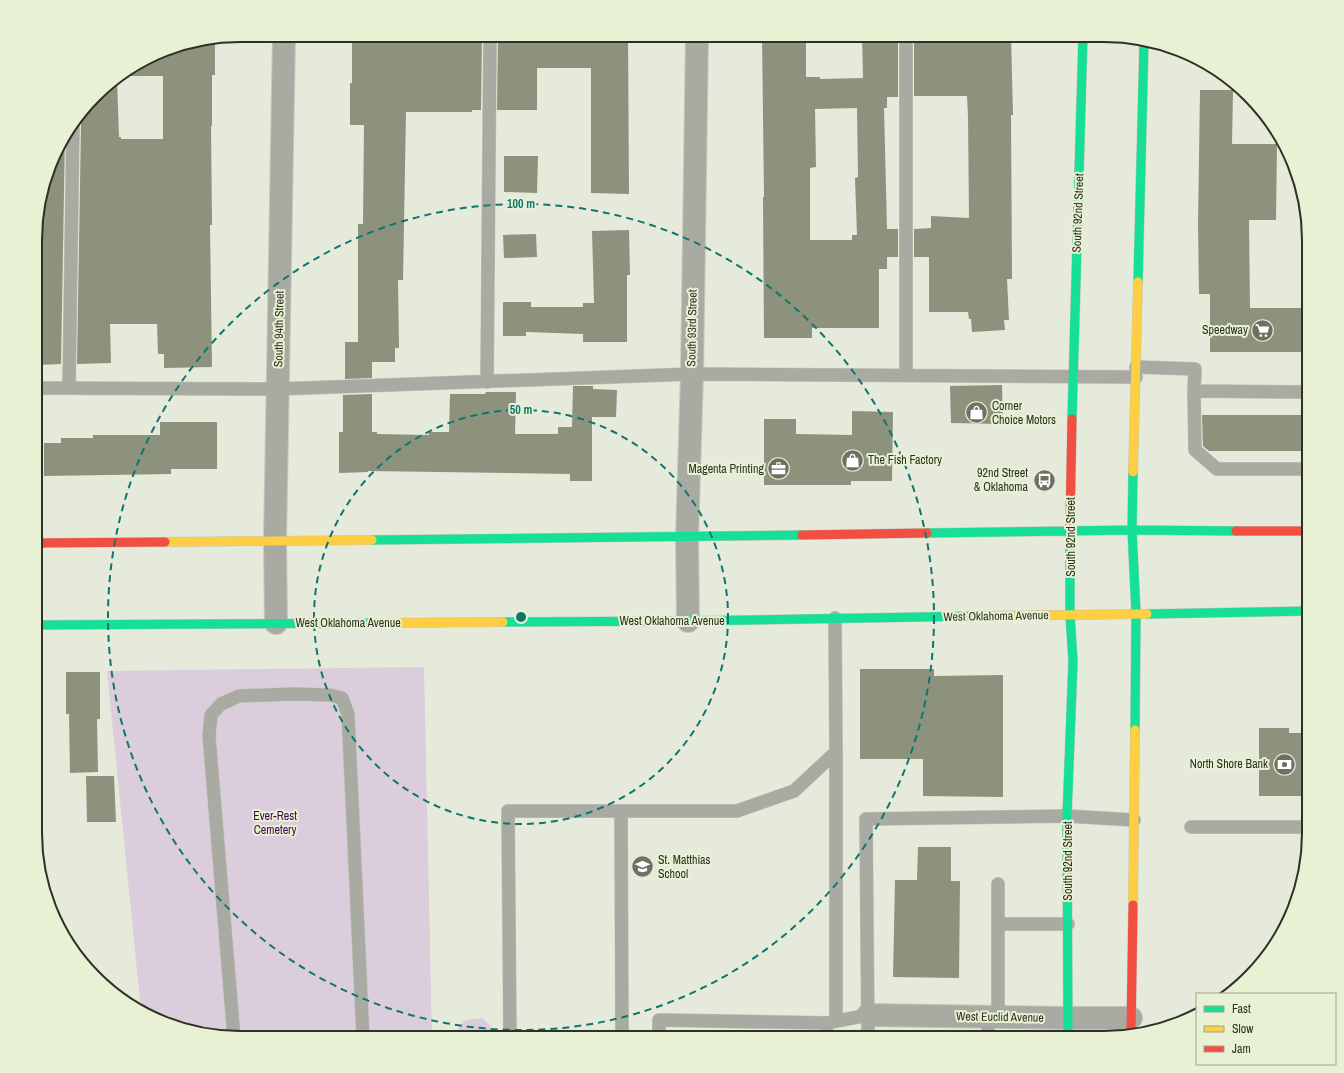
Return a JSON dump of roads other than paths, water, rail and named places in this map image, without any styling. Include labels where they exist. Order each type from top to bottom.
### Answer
[{"type":"main road","name":"South 92nd Street","points":[[1069,1028],[1067,816],[1073,661],[1070,615],[1070,531],[1083,42]]},
{"type":"main road","points":[[1131,1025],[1136,613],[1132,530],[1144,46]]},
{"type":"main road","points":[[42,543],[687,537],[1132,530],[1302,531]]},
{"type":"main road","name":"West Oklahoma Avenue","points":[[42,625],[688,621],[1302,611]]},
{"type":"street","name":"South 94th Street","points":[[276,624],[284,42]]},
{"type":"street","name":"South 93rd Street","points":[[688,621],[687,537],[689,511],[692,374],[696,42]]},
{"type":"street","name":"West Euclid Avenue","points":[[868,1015],[1069,1028],[1131,1025]]},
{"type":"lane","points":[[487,382],[490,42]]},
{"type":"lane","points":[[906,42],[906,375]]},
{"type":"lane","points":[[69,387],[73,134]]},
{"type":"lane","points":[[42,388],[278,389],[692,374],[1073,376],[1195,369],[1195,450],[1217,469],[1302,469]]},
{"type":"lane","points":[[1194,391],[1302,392]]},
{"type":"lane","points":[[829,1031],[832,1022],[836,752],[835,618]]},
{"type":"lane","points":[[233,1031],[209,736],[211,715],[220,704],[239,696],[293,694],[330,695],[342,698],[348,714],[363,1031]]},
{"type":"lane","points":[[510,1031],[508,811],[737,811],[794,791],[836,752]]},
{"type":"lane","points":[[621,811],[622,1031]]},
{"type":"lane","points":[[868,1031],[866,819],[1067,816],[1134,820]]},
{"type":"lane","points":[[1191,827],[1302,827]]},
{"type":"lane","points":[[991,1024],[998,924],[998,884]]},
{"type":"lane","points":[[998,924],[1068,924]]},
{"type":"lane","points":[[659,1031],[659,1020],[832,1022],[868,1015]]},
{"type":"place","name":"Speedway","points":[[1263,330]]},
{"type":"place","name":"Corner Choice Motors","points":[[976,413]]},
{"type":"place","name":"The Fish Factory","points":[[852,460]]},
{"type":"place","name":"Magenta Printing","points":[[779,469]]},
{"type":"place","name":"92nd Street & Oklahoma","points":[[1044,480]]},
{"type":"place","name":"North Shore Bank","points":[[1284,764]]},
{"type":"place","name":"St. Matthias School","points":[[643,867]]},
{"type":"park label","name":"Ever-Rest Cemetery","points":[[275,823]]}]
